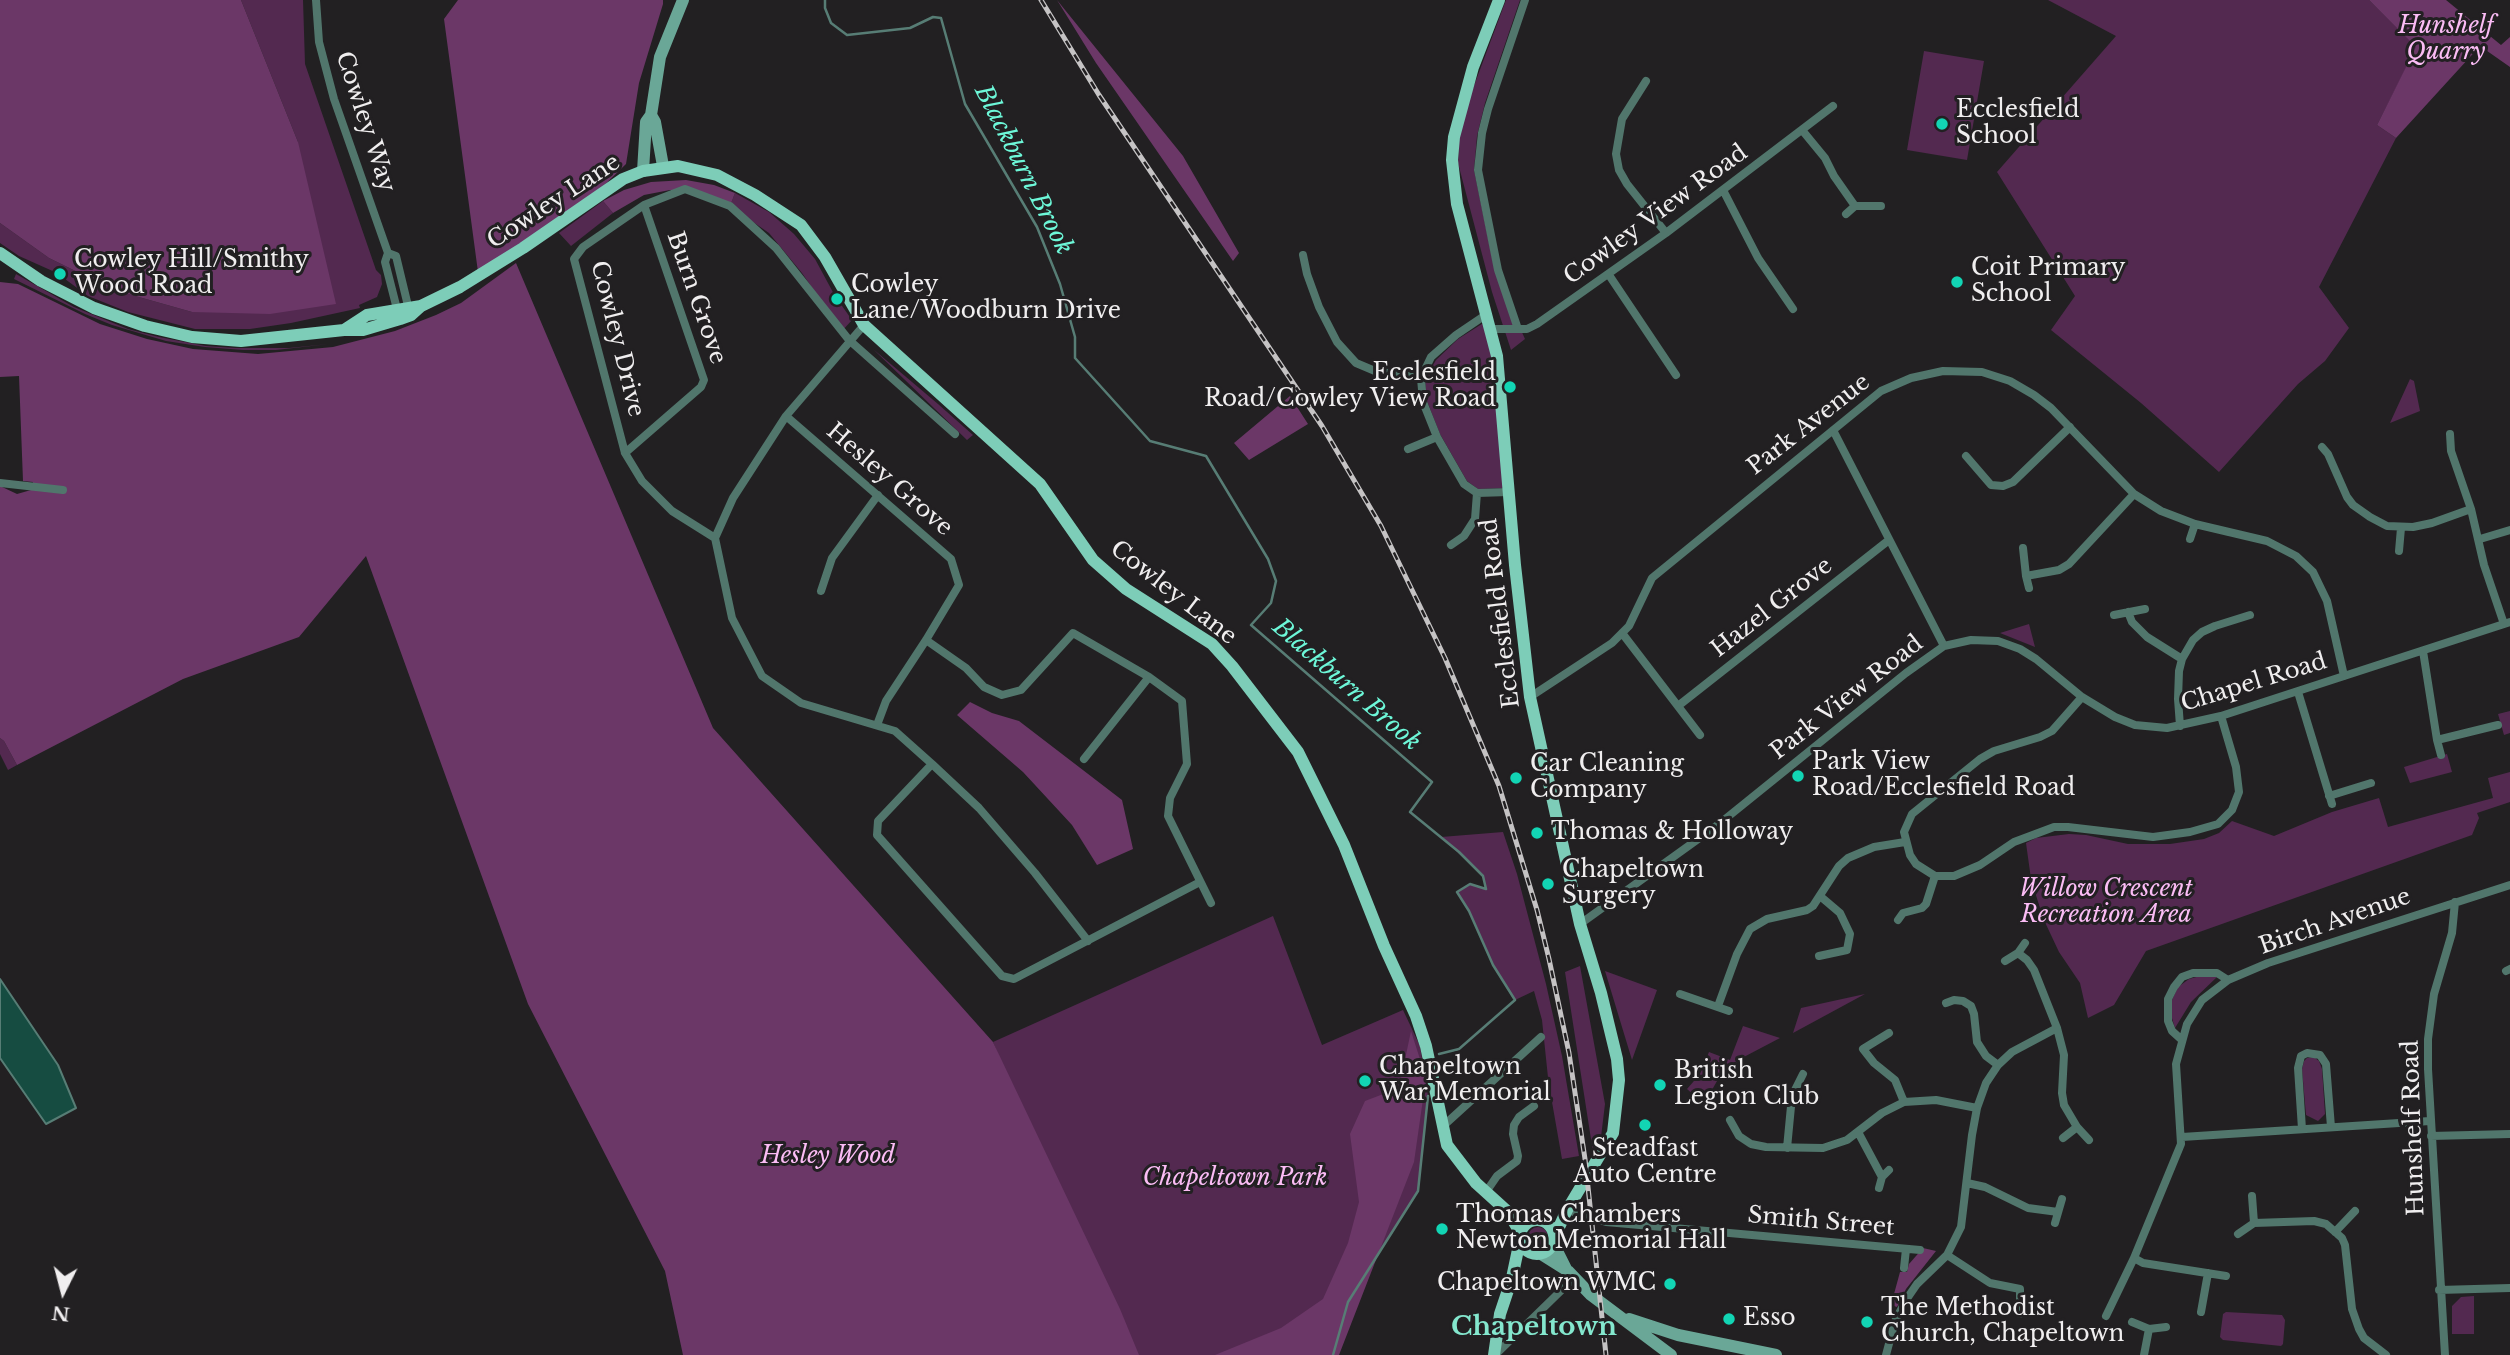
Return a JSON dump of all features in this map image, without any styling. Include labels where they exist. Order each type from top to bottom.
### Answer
[{"type":"main road","points":[[643,171],[646,122],[651,115],[660,57],[683,0]]},
{"type":"main road","name":"Ecclesfield Road","points":[[1499,0],[1473,67],[1459,113],[1452,160],[1457,204],[1497,356],[1530,696],[1580,924],[1617,1059],[1619,1082],[1613,1133],[1567,1210],[1554,1241]]},
{"type":"main road","points":[[651,115],[656,122],[663,166]]},
{"type":"main road","name":"Cowley Lane","points":[[1,256],[41,281],[94,308],[145,326],[192,337],[241,341],[344,330],[367,315],[407,311],[450,292],[485,272],[623,179],[643,171],[663,166],[678,166],[717,175],[755,195],[801,225],[825,257],[864,325],[1040,484],[1093,560],[1126,589],[1212,645],[1232,666],[1298,752],[1344,845],[1384,946],[1416,1016],[1426,1046],[1447,1145],[1466,1172],[1508,1212],[1520,1237]]},
{"type":"main road","points":[[1495,1355],[1500,1314],[1513,1278],[1520,1237],[1526,1224],[1567,1210]]},
{"type":"main road","name":"Cowley Lane","points":[[1508,1212],[1539,1221]]},
{"type":"main road","points":[[1539,1221],[1551,1227],[1554,1241],[1571,1275]]},
{"type":"main road","points":[[1520,1237],[1525,1249],[1571,1275],[1671,1355]]},
{"type":"main road","points":[[1513,1278],[1523,1264],[1548,1250],[1554,1241]]},
{"type":"main road","points":[[1622,1317],[1663,1331],[1776,1355]]},
{"type":"main road","points":[[1678,1355],[1681,1345],[1697,1339],[1706,1344],[1709,1355]]},
{"type":"main road","points":[[1709,1355],[1723,1346],[1737,1347]]},
{"type":"street","name":"Cowley Way","points":[[316,0],[319,42],[334,99],[388,253],[385,262],[407,311]]},
{"type":"street","points":[[1518,329],[1498,270],[1478,170],[1482,133],[1488,110],[1525,0]]},
{"type":"street","points":[[1646,81],[1622,119],[1616,154],[1619,170],[1627,184],[1666,233]]},
{"type":"street","name":"Cowley View Road","points":[[1491,329],[1518,329],[1537,324],[1609,275],[1833,106]]},
{"type":"street","points":[[1802,130],[1825,158],[1855,206]]},
{"type":"street","name":"Cowley Drive","points":[[715,538],[671,511],[642,481],[625,453],[574,259],[583,247],[644,205],[685,189],[730,206],[776,248],[849,340],[955,435]]},
{"type":"street","points":[[1723,190],[1758,258],[1793,309]]},
{"type":"street","name":"Burn Grove","points":[[625,453],[701,387],[704,380],[644,205]]},
{"type":"street","points":[[1846,214],[1855,206],[1881,206]]},
{"type":"street","points":[[1303,255],[1319,307],[1337,342],[1356,363],[1375,371],[1421,379]]},
{"type":"street","points":[[1609,275],[1676,375]]},
{"type":"street","points":[[1487,314],[1456,335],[1431,357],[1421,379],[1423,402],[1437,437],[1464,484],[1477,493],[1509,492]]},
{"type":"street","points":[[864,325],[786,416],[733,498],[715,538],[732,618],[762,676],[801,703],[895,731],[932,764],[979,808],[1035,873],[1088,942]]},
{"type":"street","name":"Park Avenue","points":[[1530,696],[1612,643],[1629,626],[1652,578],[1881,391],[1911,378],[1943,370],[1982,372],[2010,382],[2034,395],[2070,427],[2134,494],[2161,511],[2195,524],[2267,541],[2296,556],[2313,572],[2327,601],[2344,676]]},
{"type":"street","name":"Hesley Grove","points":[[786,416],[951,559],[959,584],[886,701],[877,725]]},
{"type":"street","points":[[1966,456],[1990,485],[2003,486],[2013,482],[2070,427]]},
{"type":"street","name":"Park View Road","points":[[1580,924],[1719,824],[1906,673],[1944,646],[1833,430]]},
{"type":"street","points":[[2450,434],[2451,451],[2472,509],[2484,565],[2507,623]]},
{"type":"street","points":[[1406,450],[1437,437]]},
{"type":"street","points":[[2322,447],[2353,505],[2387,526],[2401,528],[2432,523],[2472,509]]},
{"type":"street","points":[[0,483],[64,491]]},
{"type":"street","points":[[1451,545],[1464,536],[1475,519],[1477,493]]},
{"type":"street","points":[[2026,576],[2059,570],[2069,564],[2134,494]]},
{"type":"street","points":[[821,591],[832,558],[878,495]]},
{"type":"street","points":[[2190,540],[2195,524]]},
{"type":"street","points":[[2399,551],[2401,528]]},
{"type":"street","points":[[2480,539],[2510,530]]},
{"type":"street","name":"Hazel Grove","points":[[1678,706],[1889,540]]},
{"type":"street","points":[[2022,548],[2029,588]]},
{"type":"street","points":[[2114,615],[2145,609]]},
{"type":"street","points":[[2128,612],[2137,628],[2147,637],[2182,659]]},
{"type":"street","points":[[2180,726],[2178,685],[2182,659],[2193,640],[2215,625],[2250,615]]},
{"type":"street","name":"Chapel Road","points":[[1944,646],[1971,640],[1998,641],[2009,645],[2036,659],[2082,697],[2115,718],[2135,725],[2167,728],[2221,716],[2507,623]]},
{"type":"street","points":[[926,640],[967,668],[984,687],[1002,695],[1021,690],[1073,633],[1149,677],[1182,702],[1187,764],[1170,798],[1168,816],[1211,903]]},
{"type":"street","points":[[1622,633],[1700,735]]},
{"type":"street","points":[[2424,651],[2441,755]]},
{"type":"street","points":[[1084,760],[1149,677]]},
{"type":"street","points":[[2298,692],[2331,800],[2371,783]]},
{"type":"street","points":[[2082,697],[2061,722],[2045,735],[1994,751],[1962,772],[1912,814],[1906,823],[1905,842],[1916,864],[1935,876],[1944,877],[1965,872],[2014,842],[2054,827],[2152,837],[2190,832],[2218,824],[2232,810],[2239,792],[2236,767],[2221,716]]},
{"type":"street","points":[[2438,740],[2498,725]]},
{"type":"street","points":[[932,764],[878,821],[877,835],[1002,976],[1014,979],[1200,882]]},
{"type":"street","points":[[1718,1006],[1737,954],[1750,929],[1767,919],[1807,910],[1820,897],[1830,878],[1848,858],[1874,847],[1905,842]]},
{"type":"street","points":[[1898,920],[1903,913],[1922,908],[1926,904],[1935,876]]},
{"type":"street","name":"Birch Avenue","points":[[2106,1317],[2177,1157],[2182,1137],[2176,1064],[2187,1024],[2202,1000],[2228,980],[2268,963],[2510,885]]},
{"type":"street","points":[[1819,956],[1847,950],[1850,934],[1840,914],[1820,897]]},
{"type":"street","name":"Hunshelf Road","points":[[2445,1355],[2430,1121],[2428,1038],[2434,994],[2454,922],[2455,902]]},
{"type":"street","points":[[2005,961],[2018,953],[2025,943]]},
{"type":"street","points":[[2018,953],[2028,960],[2034,970],[2057,1028],[2064,1055],[2064,1105],[2077,1127],[2089,1140]]},
{"type":"street","points":[[2182,1040],[2172,1031],[2167,1010],[2168,999],[2182,977],[2193,972],[2206,971],[2217,973],[2228,980]]},
{"type":"street","points":[[1681,994],[1729,1012]]},
{"type":"street","points":[[1946,1003],[1963,1001],[1971,1006],[1977,1042],[1986,1056],[1998,1065]]},
{"type":"street","points":[[1886,1355],[1895,1321],[1906,1300],[1917,1284],[1947,1255],[1961,1227],[1977,1108],[1986,1083],[1998,1065],[2024,1043],[2057,1028]]},
{"type":"street","points":[[1889,1033],[1863,1049],[1874,1063],[1895,1080],[1904,1102]]},
{"type":"street","points":[[1442,1128],[1541,1037]]},
{"type":"street","points":[[2302,1129],[2298,1068],[2301,1056],[2307,1053],[2320,1055],[2326,1064],[2331,1127]]},
{"type":"street","points":[[1787,1149],[1792,1096],[1803,1074]]},
{"type":"street","points":[[1730,1120],[1739,1136],[1747,1143],[1787,1149],[1823,1149],[1847,1140],[1882,1113],[1904,1102],[1936,1100],[1977,1108]]},
{"type":"street","points":[[1486,1192],[1497,1176],[1517,1161],[1514,1125],[1519,1117],[1534,1106]]},
{"type":"street","points":[[2182,1137],[2430,1121]]},
{"type":"street","points":[[2063,1138],[2077,1127]]},
{"type":"street","points":[[1858,1132],[1882,1177]]},
{"type":"street","points":[[2431,1136],[2510,1134]]},
{"type":"street","points":[[1879,1188],[1882,1177],[1889,1170]]},
{"type":"street","points":[[1967,1183],[1985,1187],[2028,1208],[2058,1212]]},
{"type":"street","points":[[2252,1196],[2253,1223]]},
{"type":"street","points":[[2055,1223],[2062,1199]]},
{"type":"street","name":"Smith Street","points":[[1567,1210],[1606,1222],[1920,1250]]},
{"type":"street","points":[[2335,1232],[2354,1211]]},
{"type":"street","points":[[2238,1234],[2253,1223],[2314,1221],[2326,1224],[2345,1245],[2352,1308],[2358,1329],[2379,1353]]},
{"type":"street","name":"Smith Street","points":[[1903,1268],[1906,1249]]},
{"type":"street","points":[[1947,1255],[1990,1283],[2020,1289],[2020,1314]]},
{"type":"street","points":[[2134,1258],[2143,1263],[2226,1276]]},
{"type":"street","points":[[2201,1312],[2208,1273]]},
{"type":"street","points":[[1495,1355],[1530,1322],[1571,1275]]},
{"type":"street","points":[[2440,1290],[2510,1288]]},
{"type":"street","points":[[2132,1322],[2149,1329],[2166,1327]]},
{"type":"street","points":[[2144,1355],[2149,1329]]},
{"type":"green space","points":[[0,0],[241,0],[298,142],[336,304],[270,314],[192,312],[114,290],[49,258],[0,223]]},
{"type":"green space","points":[[241,0],[303,0],[305,64],[376,270],[381,275],[382,284],[377,297],[359,305],[360,308],[291,323],[250,329],[195,329],[128,312],[88,296],[65,279],[66,277],[19,256],[0,243],[0,223],[49,258],[114,290],[192,312],[298,142]]},
{"type":"green space","points":[[458,0],[663,0],[639,83],[626,164],[589,200],[478,272],[444,19]]},
{"type":"green space","points":[[1057,0],[1183,156],[1239,253],[1233,261],[1096,63]]},
{"type":"green space","points":[[1506,0],[1520,0],[1485,103],[1477,136],[1474,170],[1495,272],[1525,339],[1511,350],[1492,292],[1458,163],[1459,137],[1466,107]]},
{"type":"green space","points":[[2048,0],[2369,0],[2417,47],[2377,125],[2396,138],[2319,287],[2349,328],[2325,361],[2298,384],[2219,472],[2141,403],[2051,330],[2075,296],[1997,172],[2116,36]]},
{"type":"green space","name":"Hunshelf Quarry","points":[[2369,0],[2446,0],[2501,45],[2510,37],[2510,67],[2480,46],[2396,138],[2377,125],[2416,47]]},
{"type":"green space","points":[[1924,51],[1984,61],[1967,160],[1907,150]]},
{"type":"green space","points":[[686,180],[714,185],[735,193],[730,206],[700,195],[670,190],[644,195],[613,213],[603,201],[624,190],[651,182]]},
{"type":"green space","points":[[735,193],[769,212],[794,234],[815,259],[852,320],[842,331],[802,273],[769,233],[730,206]]},
{"type":"green space","points":[[603,201],[613,213],[571,246],[559,233]]},
{"type":"green space","name":"Hesley Wood","points":[[516,263],[713,728],[993,1042],[1120,1309],[1139,1355],[683,1355],[665,1271],[528,1004],[366,556],[299,637],[183,679],[17,765],[0,738],[0,486],[17,494],[31,490],[33,482],[23,481],[19,376],[0,377],[0,282],[18,284],[100,324],[147,339],[193,349],[258,354],[333,347],[395,331],[461,303]]},
{"type":"green space","points":[[16,274],[74,307],[128,329],[159,337],[206,346],[236,348],[289,348],[329,344],[276,350],[243,350],[205,347],[166,341],[112,325],[85,314],[14,279]]},
{"type":"green space","points":[[1485,322],[1494,349],[1507,488],[1478,489],[1467,481],[1440,434],[1427,401],[1425,379],[1436,360],[1458,339]]},
{"type":"green space","points":[[873,349],[938,404],[973,435],[967,440]]},
{"type":"green space","points":[[2410,379],[2414,381],[2420,411],[2390,423]]},
{"type":"green space","points":[[1290,396],[1308,424],[1249,460],[1234,443]]},
{"type":"green space","points":[[2029,624],[2035,647],[2000,633]]},
{"type":"green space","points":[[970,702],[992,713],[1019,721],[1122,800],[1133,849],[1097,865],[1072,825],[1023,772],[957,715]]},
{"type":"green space","points":[[2510,711],[2510,733],[2504,735],[2498,714]]},
{"type":"green space","points":[[0,738],[17,765],[8,770],[0,754]]},
{"type":"green space","points":[[2447,754],[2452,772],[2410,783],[2404,767]]},
{"type":"green space","name":"Willow Crescent Recreation Area","points":[[2510,772],[2510,802],[2477,813],[2479,818],[2472,835],[2146,951],[2114,1005],[2088,1018],[2080,983],[2059,952],[2043,918],[2031,879],[2026,843],[2036,838],[2069,834],[2128,844],[2170,844],[2204,839],[2219,833],[2232,821],[2274,836],[2332,812],[2379,798],[2388,827],[2493,798],[2488,778]]},
{"type":"green space","points":[[1503,832],[1546,984],[1562,1056],[1579,1156],[1562,1159],[1552,1102],[1544,1093],[1549,1087],[1542,1020],[1534,991],[1515,1000],[1493,965],[1469,911],[1457,892],[1470,884],[1485,889],[1483,876],[1441,837]]},
{"type":"green space","name":"Chapeltown Park","points":[[1273,916],[1322,1045],[1403,1010],[1420,1046],[1428,1096],[1418,1191],[1348,1302],[1330,1355],[1125,1355],[993,1042]]},
{"type":"green space","points":[[1580,966],[1605,1104],[1601,1137],[1593,1152],[1565,972]]},
{"type":"green space","points":[[1605,971],[1657,990],[1632,1060]]},
{"type":"green space","points":[[2200,976],[2217,977],[2191,1002],[2175,1028],[2171,1015],[2172,1000],[2178,987],[2189,979]]},
{"type":"green space","points":[[1865,994],[1793,1033],[1801,1008]]},
{"type":"green space","points":[[1743,1026],[1780,1038],[1740,1059],[1731,1073],[1721,1074],[1704,1104],[1687,1089],[1700,1074],[1709,1052],[1730,1060]]},
{"type":"green space","points":[[1411,1031],[1426,1078],[1414,1162],[1339,1355],[1215,1355],[1281,1328],[1323,1299],[1348,1243],[1359,1202],[1350,1134],[1365,1101],[1399,1088]]},
{"type":"green space","points":[[2314,1057],[2322,1069],[2325,1114],[2318,1121],[2306,1115],[2302,1069],[2307,1058]]},
{"type":"green space","points":[[1534,1227],[1542,1227],[1548,1237],[1542,1247],[1534,1247],[1528,1241],[1528,1233]]},
{"type":"green space","points":[[1923,1248],[1936,1251],[1906,1289],[1897,1307],[1891,1305],[1900,1272],[1907,1272],[1909,1264]]},
{"type":"green space","points":[[2474,1296],[2474,1334],[2452,1334],[2452,1306],[2461,1297]]},
{"type":"green space","points":[[2223,1314],[2282,1315],[2285,1320],[2283,1344],[2281,1346],[2223,1340],[2220,1337]]},
{"type":"shaded area","points":[[0,979],[58,1065],[76,1108],[46,1124],[0,1058]]},
{"type":"waterway","name":"Blackburn Brook","points":[[825,0],[831,23],[847,35],[910,28],[933,17],[941,18],[965,104],[1037,227],[1060,284],[1075,337],[1075,358],[1150,441],[1206,456],[1268,559],[1276,581],[1271,603],[1251,625],[1432,782],[1410,812],[1459,852],[1483,876],[1486,889],[1470,884],[1457,892],[1469,911],[1493,965],[1515,1000],[1459,1049],[1439,1054]]},
{"type":"waterway","name":"Blackburn Brook","points":[[1333,1355],[1348,1302],[1418,1191],[1428,1096]]},
{"type":"railway","points":[[1041,0],[1099,95],[1322,426],[1381,526],[1445,658],[1499,786],[1537,910],[1569,1053],[1585,1159],[1606,1355]]},
{"type":"place","name":"Ecclesfield School","points":[[1942,124]]},
{"type":"place","name":"Cowley Hill/Smithy Wood Road","points":[[60,274]]},
{"type":"place","name":"Coit Primary School","points":[[1957,282]]},
{"type":"place","name":"Cowley Lane/Woodburn Drive","points":[[837,299]]},
{"type":"place","name":"Ecclesfield Road/Cowley View Road","points":[[1510,387]]},
{"type":"place","name":"Park View Road/Ecclesfield Road","points":[[1798,776]]},
{"type":"place","name":"Car Cleaning Company","points":[[1516,778]]},
{"type":"place","name":"Thomas & Holloway","points":[[1537,833]]},
{"type":"place","name":"Chapeltown Surgery","points":[[1548,884]]},
{"type":"place","name":"Chapeltown War Memorial","points":[[1365,1081]]},
{"type":"place","name":"British Legion Club","points":[[1660,1085]]},
{"type":"place","name":"Steadfast Auto Centre","points":[[1645,1125]]},
{"type":"place","name":"Thomas Chambers Newton Memorial Hall","points":[[1442,1229]]},
{"type":"place","name":"Chapeltown WMC","points":[[1670,1284]]},
{"type":"place","name":"Esso","points":[[1729,1319]]},
{"type":"place","name":"The Methodist Church, Chapeltown","points":[[1867,1322]]},
{"type":"district","name":"Chapeltown","points":[[1534,1328]]}]
